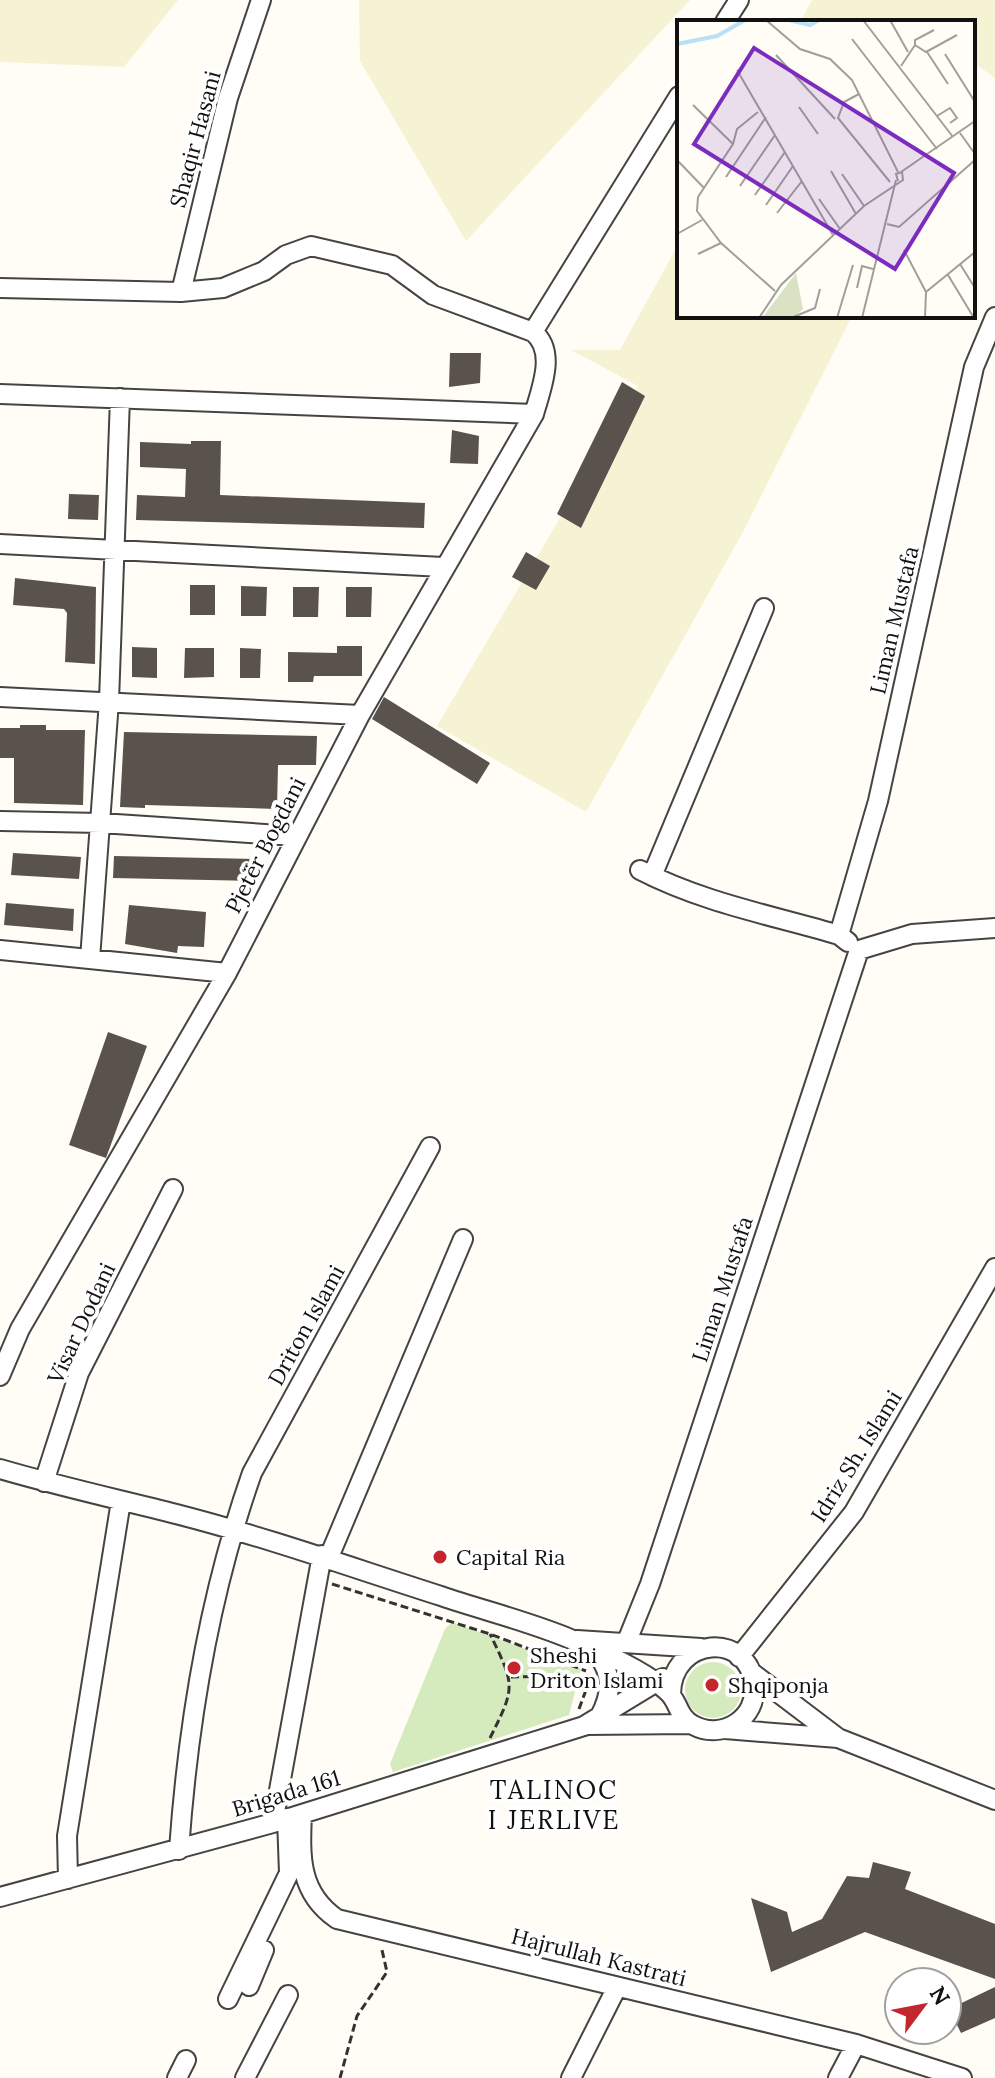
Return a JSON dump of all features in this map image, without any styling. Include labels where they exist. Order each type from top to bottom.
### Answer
[{"type":"street","name":"Shaqir Hasani","points":[[181,292],[228,98],[261,0]]},
{"type":"street","points":[[726,20],[739,0]]},
{"type":"street","points":[[0,288],[181,292],[223,288],[264,271],[286,255],[311,246],[392,265],[433,295],[533,332],[677,99]]},
{"type":"street","name":"Liman Mustafa","points":[[839,935],[878,801],[974,367],[995,317]]},
{"type":"street","name":"Pjetër Bogdani","points":[[0,1376],[20,1329],[227,973],[360,715],[534,414],[546,359],[541,338],[533,332]]},
{"type":"street","points":[[0,394],[534,414]]},
{"type":"street","points":[[90,959],[109,701],[120,398]]},
{"type":"street","points":[[0,544],[443,567]]},
{"type":"street","points":[[764,608],[646,873],[693,896],[839,935],[859,950],[912,934],[995,928]]},
{"type":"street","points":[[0,697],[360,715]]},
{"type":"street","points":[[0,821],[101,823],[295,836]]},
{"type":"street","points":[[0,950],[227,973]]},
{"type":"street","name":"Liman Mustafa","points":[[627,1641],[650,1584],[859,950]]},
{"type":"street","name":"Driton Islami","points":[[179,1850],[186,1752],[195,1697],[232,1530],[252,1473],[430,1147]]},
{"type":"street","name":"Visar Dodani","points":[[44,1482],[79,1373],[173,1189]]},
{"type":"street","points":[[249,1986],[289,1895],[287,1818],[326,1556],[463,1239]]},
{"type":"street","name":"Idriz Sh. Islami","points":[[745,1664],[854,1512],[995,1268]]},
{"type":"street","points":[[0,1469],[326,1556],[574,1640],[663,1689],[690,1724],[701,1729],[838,1738]]},
{"type":"street","points":[[68,1879],[67,1836],[121,1501]]},
{"type":"street","points":[[574,1640],[725,1649],[838,1738],[995,1800]]},
{"type":"street","points":[[663,1689],[681,1661],[701,1648]]},
{"type":"street","points":[[592,1721],[608,1701],[611,1679],[595,1651]]},
{"type":"street","points":[[724,1729],[744,1717],[751,1707],[754,1695],[745,1664]]},
{"type":"street","name":"Brigada 161","points":[[0,1897],[287,1818],[592,1721],[663,1689]]},
{"type":"street","name":"Brigada 161","points":[[592,1721],[690,1724]]},
{"type":"street","name":"Hajrullah Kastrati","points":[[287,1818],[306,1884],[319,1907],[337,1919],[856,2044],[962,2078]]},
{"type":"street","points":[[228,1999],[289,1873]]},
{"type":"street","points":[[571,2078],[617,1987]]},
{"type":"street","points":[[245,2078],[288,1995]]},
{"type":"street","points":[[838,2078],[856,2044]]},
{"type":"street","points":[[177,2078],[186,2060]]},
{"type":"path","points":[[322,1581],[490,1634],[573,1664],[592,1675],[511,1677]]},
{"type":"path","points":[[481,1756],[507,1704],[511,1677],[490,1634]]},
{"type":"path","points":[[340,2078],[357,2016],[387,1972],[374,1928]]},
{"type":"shaded area","points":[[0,0],[178,0],[124,67],[0,62]]},
{"type":"shaded area","points":[[359,0],[690,0],[466,241],[360,61]]},
{"type":"shaded area","points":[[812,0],[995,0],[995,78],[978,66],[975,72],[975,20],[801,20]]},
{"type":"shaded area","points":[[677,247],[677,318],[851,318],[743,532],[586,812],[437,726],[638,386],[571,350],[620,350]]},
{"type":"green space","points":[[452,1622],[581,1669],[569,1715],[393,1772],[390,1764],[445,1629]]},
{"type":"green space","points":[[713,1662],[733,1670],[741,1690],[733,1710],[713,1718],[693,1710],[685,1690],[693,1670]]},
{"type":"building","points":[[450,353],[481,353],[480,383],[449,387]]},
{"type":"building","points":[[622,382],[645,396],[581,528],[557,514]]},
{"type":"building","points":[[452,430],[479,436],[478,464],[450,463]]},
{"type":"building","points":[[191,441],[221,441],[220,495],[425,503],[424,528],[136,520],[137,495],[185,497],[186,469],[140,467],[140,442],[191,444]]},
{"type":"building","points":[[69,494],[99,495],[98,520],[68,519]]},
{"type":"building","points":[[526,552],[550,566],[536,590],[512,577]]},
{"type":"building","points":[[15,578],[96,587],[95,664],[65,662],[67,613],[64,609],[13,605]]},
{"type":"building","points":[[190,585],[215,585],[215,615],[190,615]]},
{"type":"building","points":[[241,586],[267,587],[266,616],[241,616]]},
{"type":"building","points":[[293,587],[319,587],[318,617],[293,617]]},
{"type":"building","points":[[346,587],[372,587],[371,617],[346,617]]},
{"type":"building","points":[[337,646],[362,646],[362,676],[314,676],[313,682],[288,682],[288,652],[337,653]]},
{"type":"building","points":[[132,647],[157,648],[157,678],[132,677]]},
{"type":"building","points":[[185,648],[214,648],[214,677],[184,678]]},
{"type":"building","points":[[240,648],[261,649],[260,678],[240,678]]},
{"type":"building","points":[[384,697],[490,763],[477,784],[372,719]]},
{"type":"building","points":[[20,725],[46,725],[46,730],[85,730],[83,805],[14,803],[14,758],[0,758],[0,728],[20,728]]},
{"type":"building","points":[[124,732],[317,736],[316,765],[278,765],[277,809],[120,807]]},
{"type":"building","points":[[13,853],[81,857],[79,879],[11,875]]},
{"type":"building","points":[[114,856],[260,859],[258,881],[113,878]]},
{"type":"building","points":[[6,903],[74,909],[73,931],[4,925]]},
{"type":"building","points":[[129,905],[206,912],[204,947],[178,946],[177,953],[125,944]]},
{"type":"building","points":[[108,1032],[147,1046],[106,1158],[69,1145]]},
{"type":"building","points":[[873,1862],[911,1872],[905,1889],[995,1924],[995,1979],[865,1932],[771,1972],[751,1898],[787,1912],[792,1932],[822,1919],[847,1876],[869,1878]]},
{"type":"building","points":[[995,1987],[995,2018],[963,2032],[963,2002]]},
{"type":"place","name":"Capital Ria","points":[[440,1557]]},
{"type":"place","name":"Sheshi Driton Islami","points":[[514,1668]]},
{"type":"place","name":"Shqiponja","points":[[712,1685]]},
{"type":"district","name":"TALINOC I JERLIVE","points":[[554,1805]]}]
